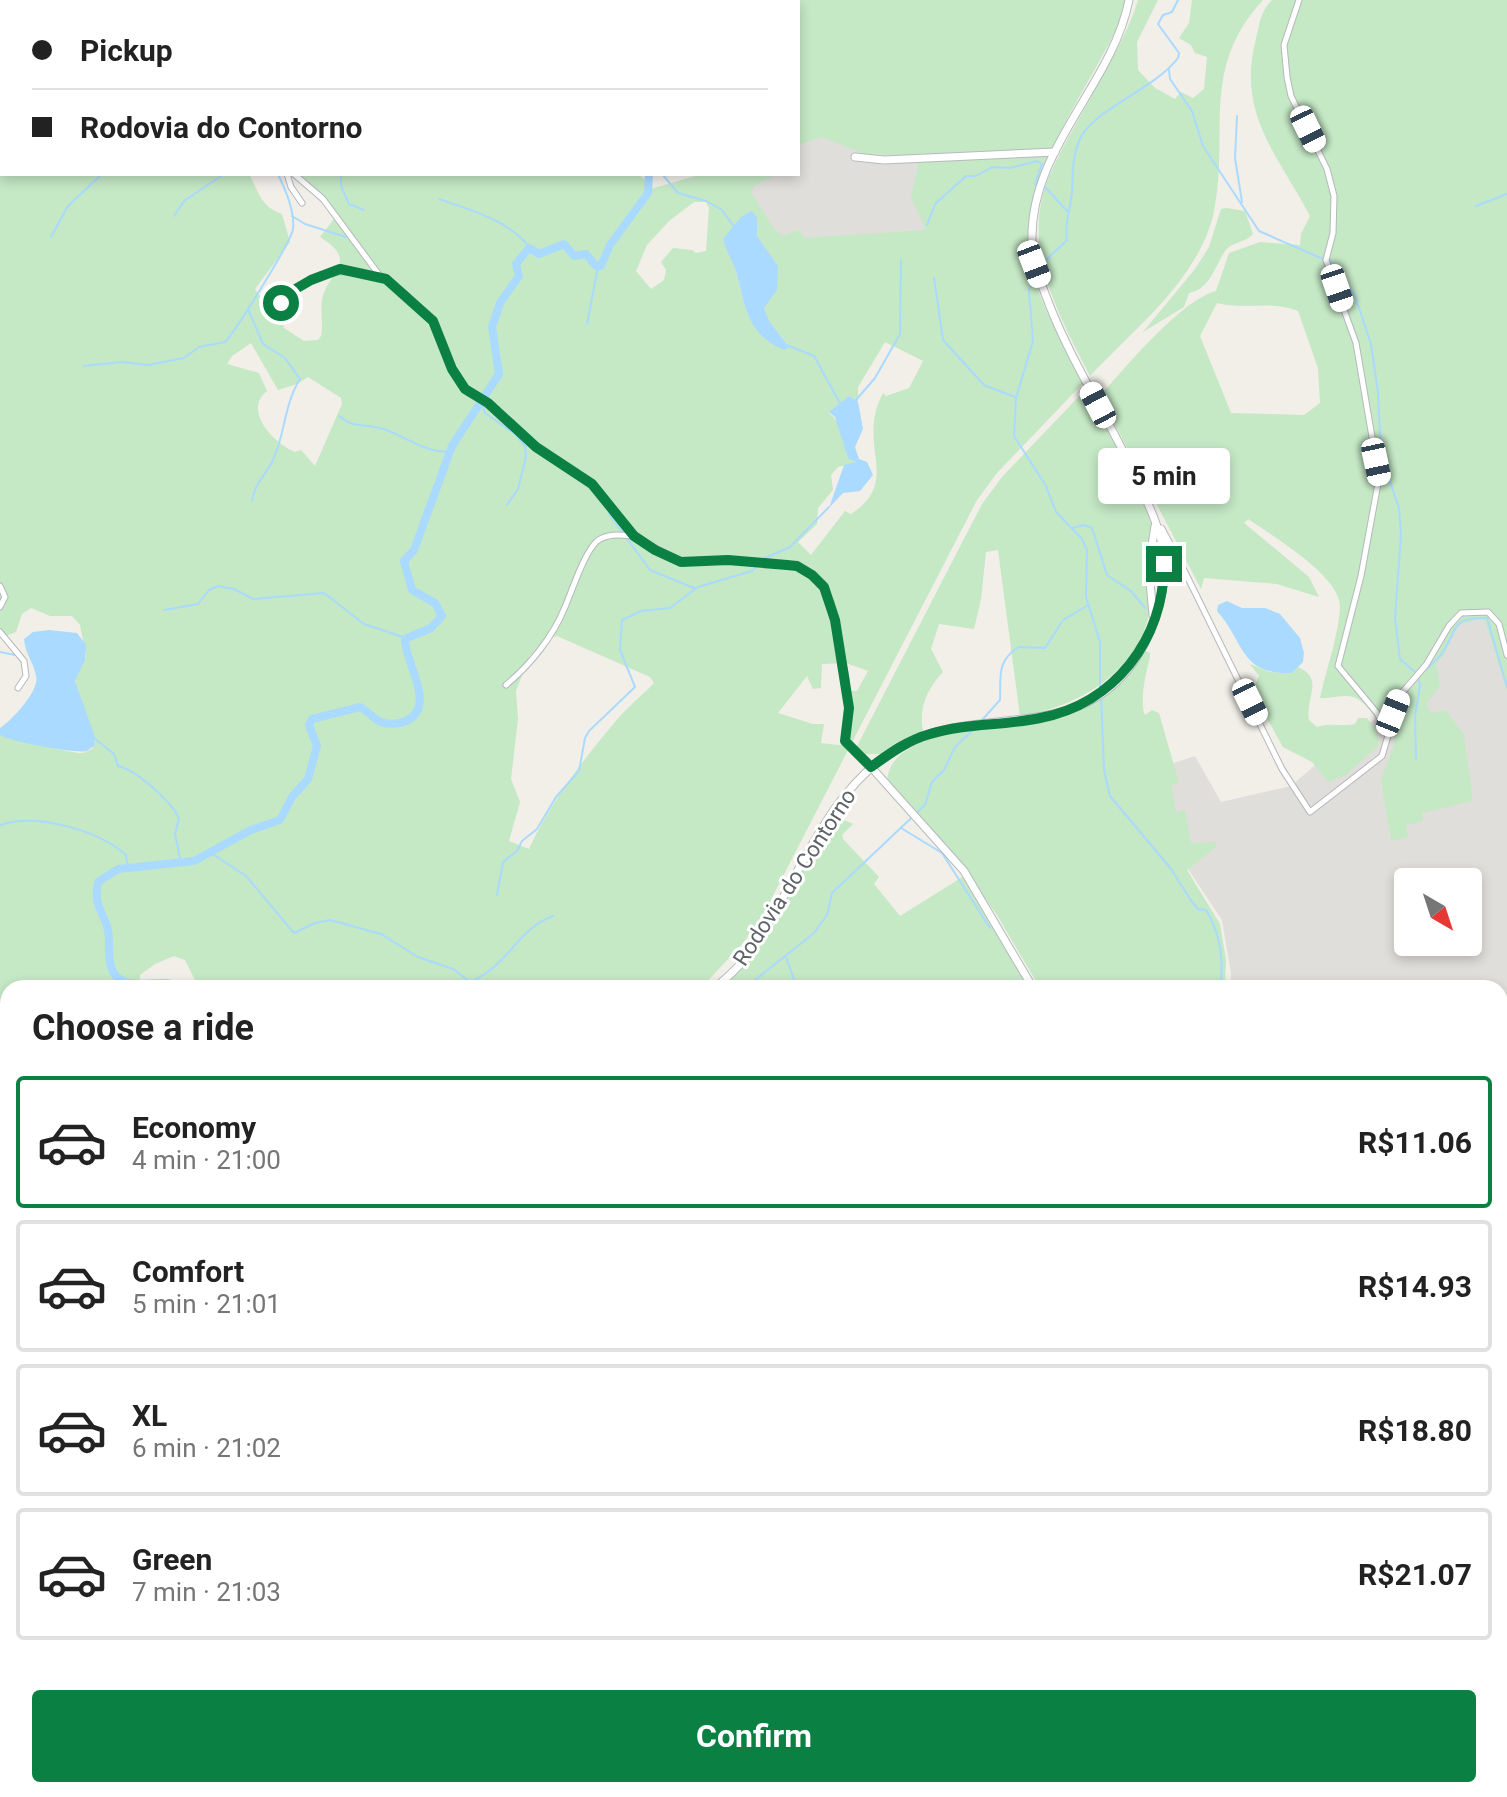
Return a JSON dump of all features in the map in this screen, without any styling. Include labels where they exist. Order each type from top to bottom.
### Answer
[{"type":"main road","name":"Rodovia do Contorno","points":[[723,980],[742,962],[782,901],[833,808],[871,767],[898,748],[927,735],[952,728],[1039,719],[1070,710],[1096,697],[1128,668],[1152,625],[1169,582],[1155,520],[1133,469],[1056,323],[1034,264],[1033,217],[1038,190],[1055,152],[1118,36],[1129,0]]},
{"type":"main road","points":[[855,157],[884,160],[1055,152]]},
{"type":"main road","points":[[1150,558],[1155,520]]},
{"type":"main road","points":[[1155,520],[1177,558]]},
{"type":"main road","points":[[1149,571],[1153,596],[1152,625]]},
{"type":"main road","points":[[871,767],[964,871],[1028,980]]},
{"type":"street","points":[[1299,0],[1284,45],[1287,77],[1291,96],[1327,169],[1334,196],[1333,233],[1326,260],[1356,343],[1379,478],[1361,576],[1338,666],[1377,713],[1387,734]]},
{"type":"street","points":[[288,176],[302,203]]},
{"type":"street","points":[[296,176],[323,199],[380,276],[403,292],[433,321],[459,383],[488,403],[536,447],[592,484],[634,536],[681,562],[728,560],[797,566],[818,581],[831,602],[846,678],[849,708],[845,741],[871,767]]},
{"type":"street","points":[[283,319],[281,308],[284,296],[311,280],[340,269],[380,276]]},
{"type":"street","points":[[506,685],[534,658],[561,615],[570,588],[593,546],[608,536],[634,536]]},
{"type":"street","points":[[1191,585],[1155,580],[1149,571],[1150,558],[1163,550],[1177,558],[1214,625],[1282,769],[1310,812],[1382,756],[1400,695],[1426,665],[1449,626],[1461,613],[1488,612],[1499,624],[1507,655]]},
{"type":"street","points":[[1169,582],[1180,571],[1177,558]]},
{"type":"street","points":[[0,586],[5,597],[0,607]]},
{"type":"street","points":[[0,632],[19,653],[27,669],[18,688]]},
{"type":"shaded area","points":[[927,0],[955,231],[740,348],[714,228],[734,176],[800,176],[800,18]]},
{"type":"shaded area","points":[[1507,581],[1507,980],[1231,980],[1222,920],[1176,851],[1122,780],[1195,756],[1221,802],[1291,786],[1384,712],[1389,622]]},
{"type":"green space","points":[[800,0],[1129,0],[1058,137],[1033,207],[1030,244],[1036,283],[1051,321],[1084,382],[997,473],[977,500],[764,913],[744,942],[708,980],[195,980],[185,960],[174,956],[155,964],[140,975],[140,980],[0,980],[0,735],[80,753],[92,749],[95,741],[75,681],[86,656],[80,625],[72,616],[50,616],[31,608],[22,614],[16,632],[0,638],[0,176],[250,176],[265,203],[282,214],[290,242],[255,289],[263,300],[277,300],[284,328],[304,341],[318,340],[321,336],[323,296],[340,260],[332,245],[320,237],[334,219],[319,198],[295,176],[640,176],[645,180],[647,190],[695,176],[772,176],[755,186],[751,192],[774,229],[783,236],[797,230],[803,238],[926,230],[911,197],[918,166],[911,155],[865,154],[822,137],[800,144]],"holes":[[[694,202],[706,202],[709,208],[706,251],[696,253],[673,248],[661,262],[666,270],[664,280],[651,289],[636,271],[647,245],[669,221]],[[749,211],[757,219],[757,236],[778,266],[772,297],[764,308],[769,321],[789,347],[775,344],[756,329],[745,307],[723,239]],[[885,342],[923,361],[909,388],[886,396],[883,393],[874,429],[877,475],[874,488],[866,501],[851,514],[845,511],[811,555],[798,542],[817,524],[818,508],[833,490],[831,475],[838,467],[857,462],[846,454],[842,432],[829,413],[849,396],[858,402],[858,387]],[[251,343],[278,390],[308,377],[341,398],[342,404],[315,466],[301,450],[295,452],[287,448],[270,434],[259,417],[260,399],[267,391],[259,373],[227,364],[232,356]],[[557,636],[650,677],[654,683],[620,717],[579,767],[529,849],[509,841],[520,802],[511,779],[518,719],[516,691],[529,657],[544,640]],[[846,663],[868,671],[857,691],[845,691],[847,746],[821,743],[824,724],[813,724],[778,713],[807,676],[813,689],[821,688],[822,664]]]},
{"type":"green space","points":[[1138,0],[1158,0],[1137,42],[1138,70],[1155,88],[1175,99],[1181,92],[1193,98],[1204,89],[1207,57],[1195,53],[1191,45],[1179,38],[1189,23],[1192,0],[1263,0],[1243,26],[1231,51],[1224,77],[1220,102],[1218,182],[1214,211],[1206,235],[1195,258],[1164,301],[1090,376],[1046,278],[1039,227],[1042,201],[1055,163],[1119,45]]},
{"type":"green space","points":[[1272,0],[1507,0],[1507,691],[1485,621],[1480,619],[1458,625],[1444,655],[1436,663],[1440,686],[1426,704],[1432,713],[1446,710],[1464,735],[1473,801],[1422,813],[1423,821],[1406,825],[1408,837],[1391,841],[1381,780],[1394,745],[1395,729],[1382,724],[1365,704],[1353,697],[1320,698],[1340,607],[1329,582],[1303,557],[1248,519],[1244,523],[1309,577],[1319,597],[1277,584],[1204,578],[1201,589],[1100,396],[1171,321],[1202,297],[1216,291],[1229,253],[1260,242],[1300,245],[1301,234],[1310,216],[1264,132],[1252,89],[1251,65],[1256,39],[1261,18]],"holes":[[[1217,303],[1278,306],[1298,311],[1318,368],[1320,403],[1304,415],[1231,413],[1200,336]]]},
{"type":"green space","points":[[1221,209],[1245,211],[1253,234],[1225,251],[1207,282],[1189,293],[1184,307],[1143,332],[1195,269],[1209,247]]},
{"type":"green space","points":[[1087,388],[1133,473],[1152,527],[1145,569],[1151,605],[1135,649],[1121,667],[1085,694],[1064,704],[1020,716],[998,550],[986,552],[974,629],[939,624],[931,649],[943,672],[925,700],[922,717],[924,734],[883,754],[853,754],[982,504],[1002,477]]},
{"type":"green space","points":[[1144,650],[1150,653],[1143,709],[1145,715],[1152,710],[1159,713],[1179,783],[1171,785],[1176,812],[1185,810],[1191,843],[1216,842],[1216,847],[1187,870],[1220,924],[1226,960],[1225,980],[1035,980],[997,915],[968,875],[887,786],[892,765],[908,749],[932,738],[960,731],[1068,713],[1100,693]]},
{"type":"green space","points":[[1250,664],[1270,672],[1292,673],[1298,667],[1306,672],[1312,683],[1309,720],[1317,727],[1355,724],[1358,718],[1367,718],[1377,731],[1379,745],[1346,775],[1328,782],[1312,762],[1283,747],[1252,692],[1259,676]]},
{"type":"green space","points":[[832,815],[853,824],[842,835],[843,839],[879,877],[874,884],[900,916],[964,876],[1028,980],[727,980],[776,923]]},
{"type":"water","points":[[752,211],[757,218],[757,236],[778,266],[777,290],[764,308],[769,321],[789,347],[785,350],[761,335],[754,326],[723,239],[740,219]]},
{"type":"water","points":[[849,396],[858,402],[863,429],[855,447],[859,459],[867,462],[873,475],[860,491],[843,493],[829,508],[844,465],[856,462],[848,458],[835,417],[829,412]]},
{"type":"water","points":[[1227,601],[1242,608],[1265,608],[1280,614],[1300,638],[1303,662],[1292,673],[1262,669],[1252,662],[1217,611],[1218,605]]},
{"type":"water","points":[[33,632],[77,633],[86,645],[85,660],[75,681],[95,737],[94,746],[87,751],[42,746],[0,735],[0,728],[24,705],[36,682],[24,639]]},
{"type":"waterway","points":[[1040,266],[1067,240],[1074,160],[1079,141],[1086,130],[1096,119],[1154,80],[1178,58],[1179,53],[1158,24],[1163,15],[1172,12],[1178,0]]},
{"type":"waterway","points":[[1169,70],[1170,79],[1192,111],[1203,146],[1259,231],[1323,259]]},
{"type":"waterway","points":[[1237,116],[1235,158],[1242,202]]},
{"type":"waterway","points":[[927,225],[935,204],[966,176],[976,176],[992,167],[1010,168],[1037,161],[1042,164],[1035,184],[1039,185]]},
{"type":"waterway","points":[[51,237],[68,206],[100,176]]},
{"type":"waterway","points":[[174,216],[184,201],[221,176]]},
{"type":"waterway","points":[[84,366],[122,362],[148,365],[184,358],[199,347],[225,342],[263,286],[293,229],[291,208],[279,176]]},
{"type":"waterway","points":[[341,176],[341,186],[349,204],[364,210]]},
{"type":"waterway","points":[[122,980],[113,971],[109,958],[108,930],[98,902],[98,882],[118,869],[194,861],[251,830],[280,820],[292,797],[308,779],[317,746],[309,725],[312,719],[360,707],[387,724],[406,721],[415,714],[419,695],[405,639],[431,628],[442,616],[435,603],[412,590],[404,561],[414,550],[452,446],[499,374],[492,327],[500,303],[519,276],[516,264],[529,248],[539,254],[564,244],[574,256],[586,254],[596,266],[601,266],[610,245],[648,193],[649,176]]},
{"type":"waterway","points":[[664,176],[678,193],[706,201],[722,210],[735,228]]},
{"type":"waterway","points":[[1045,187],[1067,211]]},
{"type":"waterway","points":[[1476,206],[1507,194]]},
{"type":"waterway","points":[[439,199],[500,223],[530,248]]},
{"type":"waterway","points":[[292,216],[305,224],[346,237]]},
{"type":"waterway","points":[[1329,258],[1355,296],[1371,344],[1378,392],[1381,455],[1399,508],[1401,534],[1395,618],[1400,659],[1415,672]]},
{"type":"waterway","points":[[856,400],[875,378],[900,334],[901,260]]},
{"type":"waterway","points":[[587,324],[598,267]]},
{"type":"waterway","points":[[1033,274],[1029,291],[1033,341],[1016,398],[1014,436],[1046,486],[1056,512],[1082,539],[1087,550],[1086,597],[1100,642],[1100,689]]},
{"type":"waterway","points":[[934,278],[943,340],[984,385],[1015,397]]},
{"type":"waterway","points":[[248,309],[263,344],[285,358],[300,379],[277,450],[252,501]]},
{"type":"waterway","points":[[787,345],[814,356],[841,405]]},
{"type":"waterway","points":[[482,402],[485,413],[515,434],[525,446],[526,457],[518,489],[507,505]]},
{"type":"waterway","points":[[339,416],[350,423],[386,430],[426,448],[450,451]]},
{"type":"waterway","points":[[497,895],[503,862],[537,829],[556,797],[579,771],[589,731],[635,687],[620,650],[622,620],[641,611],[670,608],[698,587],[752,571],[765,558],[790,547],[829,507]]},
{"type":"waterway","points":[[609,514],[650,570],[694,588]]},
{"type":"waterway","points":[[1072,528],[1084,525],[1092,528],[1107,575],[1131,591],[1145,608]]},
{"type":"waterway","points":[[164,610],[198,604],[209,590],[218,586],[234,589],[253,599],[324,593],[364,624],[406,638]]},
{"type":"waterway","points":[[982,720],[1000,700],[1001,670],[1006,658],[1019,647],[1045,648],[1063,620],[1087,606]]},
{"type":"waterway","points":[[1421,674],[1440,656],[1460,623],[1487,618],[1507,687]]},
{"type":"waterway","points":[[0,652],[15,655]]},
{"type":"waterway","points":[[1416,759],[1418,677]]},
{"type":"waterway","points":[[1101,696],[1104,770],[1110,796],[1171,869],[1192,902],[1198,909],[1206,910],[1220,948],[1220,980]]},
{"type":"waterway","points":[[755,980],[814,933],[827,915],[832,893],[925,805],[932,782],[944,770],[955,747],[975,728]]},
{"type":"waterway","points":[[95,739],[114,754],[118,766],[143,779],[175,811],[179,818],[175,834],[181,863]]},
{"type":"waterway","points":[[1,825],[31,821],[83,831],[126,855],[128,868]]},
{"type":"waterway","points":[[901,828],[942,853],[990,928]]},
{"type":"waterway","points":[[211,853],[246,876],[294,933],[330,920],[381,934],[418,957],[453,969],[467,980]]},
{"type":"waterway","points":[[474,980],[495,966],[530,930],[553,916]]},
{"type":"waterway","points":[[786,957],[794,980]]},
{"type":"route","points":[[281,303],[284,296],[311,280],[340,269],[386,279],[433,321],[459,383],[488,403],[536,447],[592,484],[634,536],[681,562],[728,560],[787,565],[803,568],[812,575],[824,587],[835,620],[849,708],[845,741],[871,767],[898,748],[927,735],[952,728],[1039,719],[1070,710],[1096,697],[1128,668],[1142,648],[1158,610],[1164,564]]}]
